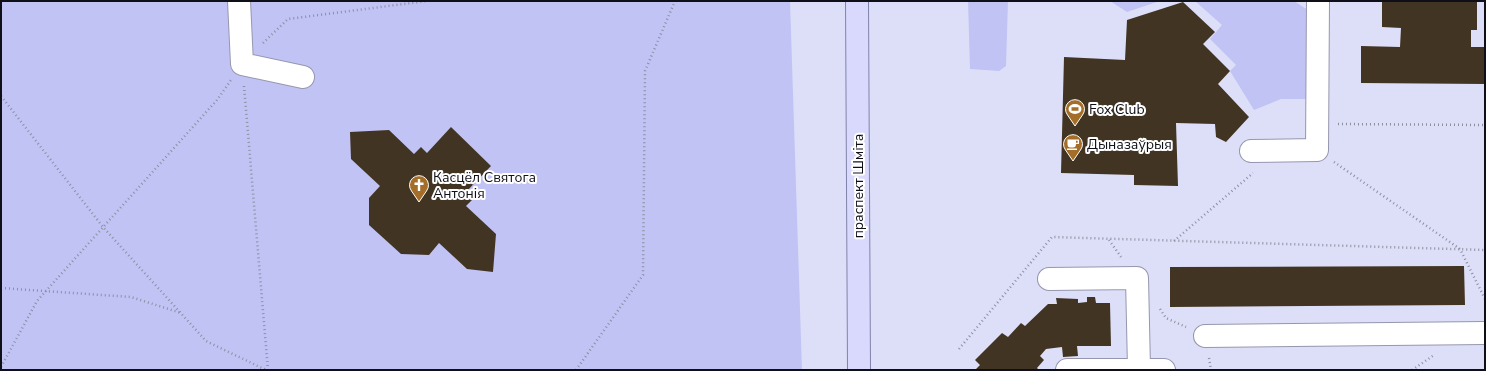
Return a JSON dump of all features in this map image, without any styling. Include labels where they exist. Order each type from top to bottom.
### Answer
[{"type":"main road","name":"праспект Шміта","points":[[857,1],[859,370]]},
{"type":"lane","points":[[239,1],[242,64],[303,77]]},
{"type":"lane","points":[[1251,151],[1317,150],[1318,1]]},
{"type":"lane","points":[[1049,280],[1137,278],[1139,369]]},
{"type":"lane","points":[[1205,336],[1485,333]]},
{"type":"lane","points":[[1067,370],[1164,370]]},
{"type":"path","points":[[1,367],[37,301],[217,100],[242,64],[288,18],[427,1]]},
{"type":"path","points":[[576,370],[643,276],[644,71],[675,1]]},
{"type":"path","points":[[242,64],[267,370]]},
{"type":"path","points":[[1,96],[103,226],[206,341],[267,370]]},
{"type":"path","points":[[1318,124],[1485,125]]},
{"type":"path","points":[[1317,150],[1460,249],[1485,299]]},
{"type":"path","points":[[1174,241],[1279,151]]},
{"type":"path","points":[[959,349],[1052,237],[1485,250]]},
{"type":"path","points":[[1109,239],[1137,278]]},
{"type":"path","points":[[1,288],[45,292],[131,296],[181,313]]},
{"type":"path","points":[[1157,306],[1166,318],[1205,336],[1211,370]]},
{"type":"shaded area","points":[[1,1],[790,1],[802,370],[1,370]]},
{"type":"shaded area","points":[[968,1],[1008,1],[1006,66],[999,71],[970,69]]},
{"type":"shaded area","points":[[1110,1],[1160,1],[1127,12]]},
{"type":"shaded area","points":[[1195,1],[1294,1],[1308,10],[1309,99],[1281,99],[1254,110],[1230,71],[1236,65],[1210,39],[1222,25]]},
{"type":"building","points":[[1382,1],[1477,1],[1477,30],[1471,30],[1471,47],[1485,47],[1485,84],[1361,83],[1361,46],[1400,47],[1401,28],[1382,27]]},
{"type":"building","points":[[1183,2],[1215,32],[1203,44],[1230,71],[1218,84],[1249,117],[1226,142],[1216,137],[1215,124],[1176,123],[1178,186],[1134,185],[1134,175],[1061,173],[1064,57],[1125,60],[1127,20]]},
{"type":"building","name":"Касцёл Святога Антонія","points":[[451,127],[491,166],[467,191],[474,198],[466,206],[496,234],[493,272],[467,269],[439,243],[429,255],[401,254],[369,225],[369,198],[380,186],[351,159],[350,132],[389,130],[414,154],[421,147],[427,153]]},
{"type":"building","points":[[1464,266],[1465,305],[1170,307],[1170,267]]},
{"type":"building","points":[[1087,297],[1095,297],[1096,303],[1110,303],[1111,346],[1077,346],[1078,356],[1063,357],[1062,347],[1046,349],[1040,356],[1044,360],[1037,368],[1039,370],[975,370],[980,365],[975,360],[1002,333],[1008,337],[1021,323],[1025,326],[1048,304],[1057,304],[1056,298],[1078,299],[1078,303],[1087,302]]},
{"type":"place","name":"Fox Club","points":[[1075,126]]},
{"type":"place","name":"Дыназаўрыя","points":[[1073,161]]},
{"type":"place","name":"Касцёл Святога Антонія","points":[[419,202]]}]
